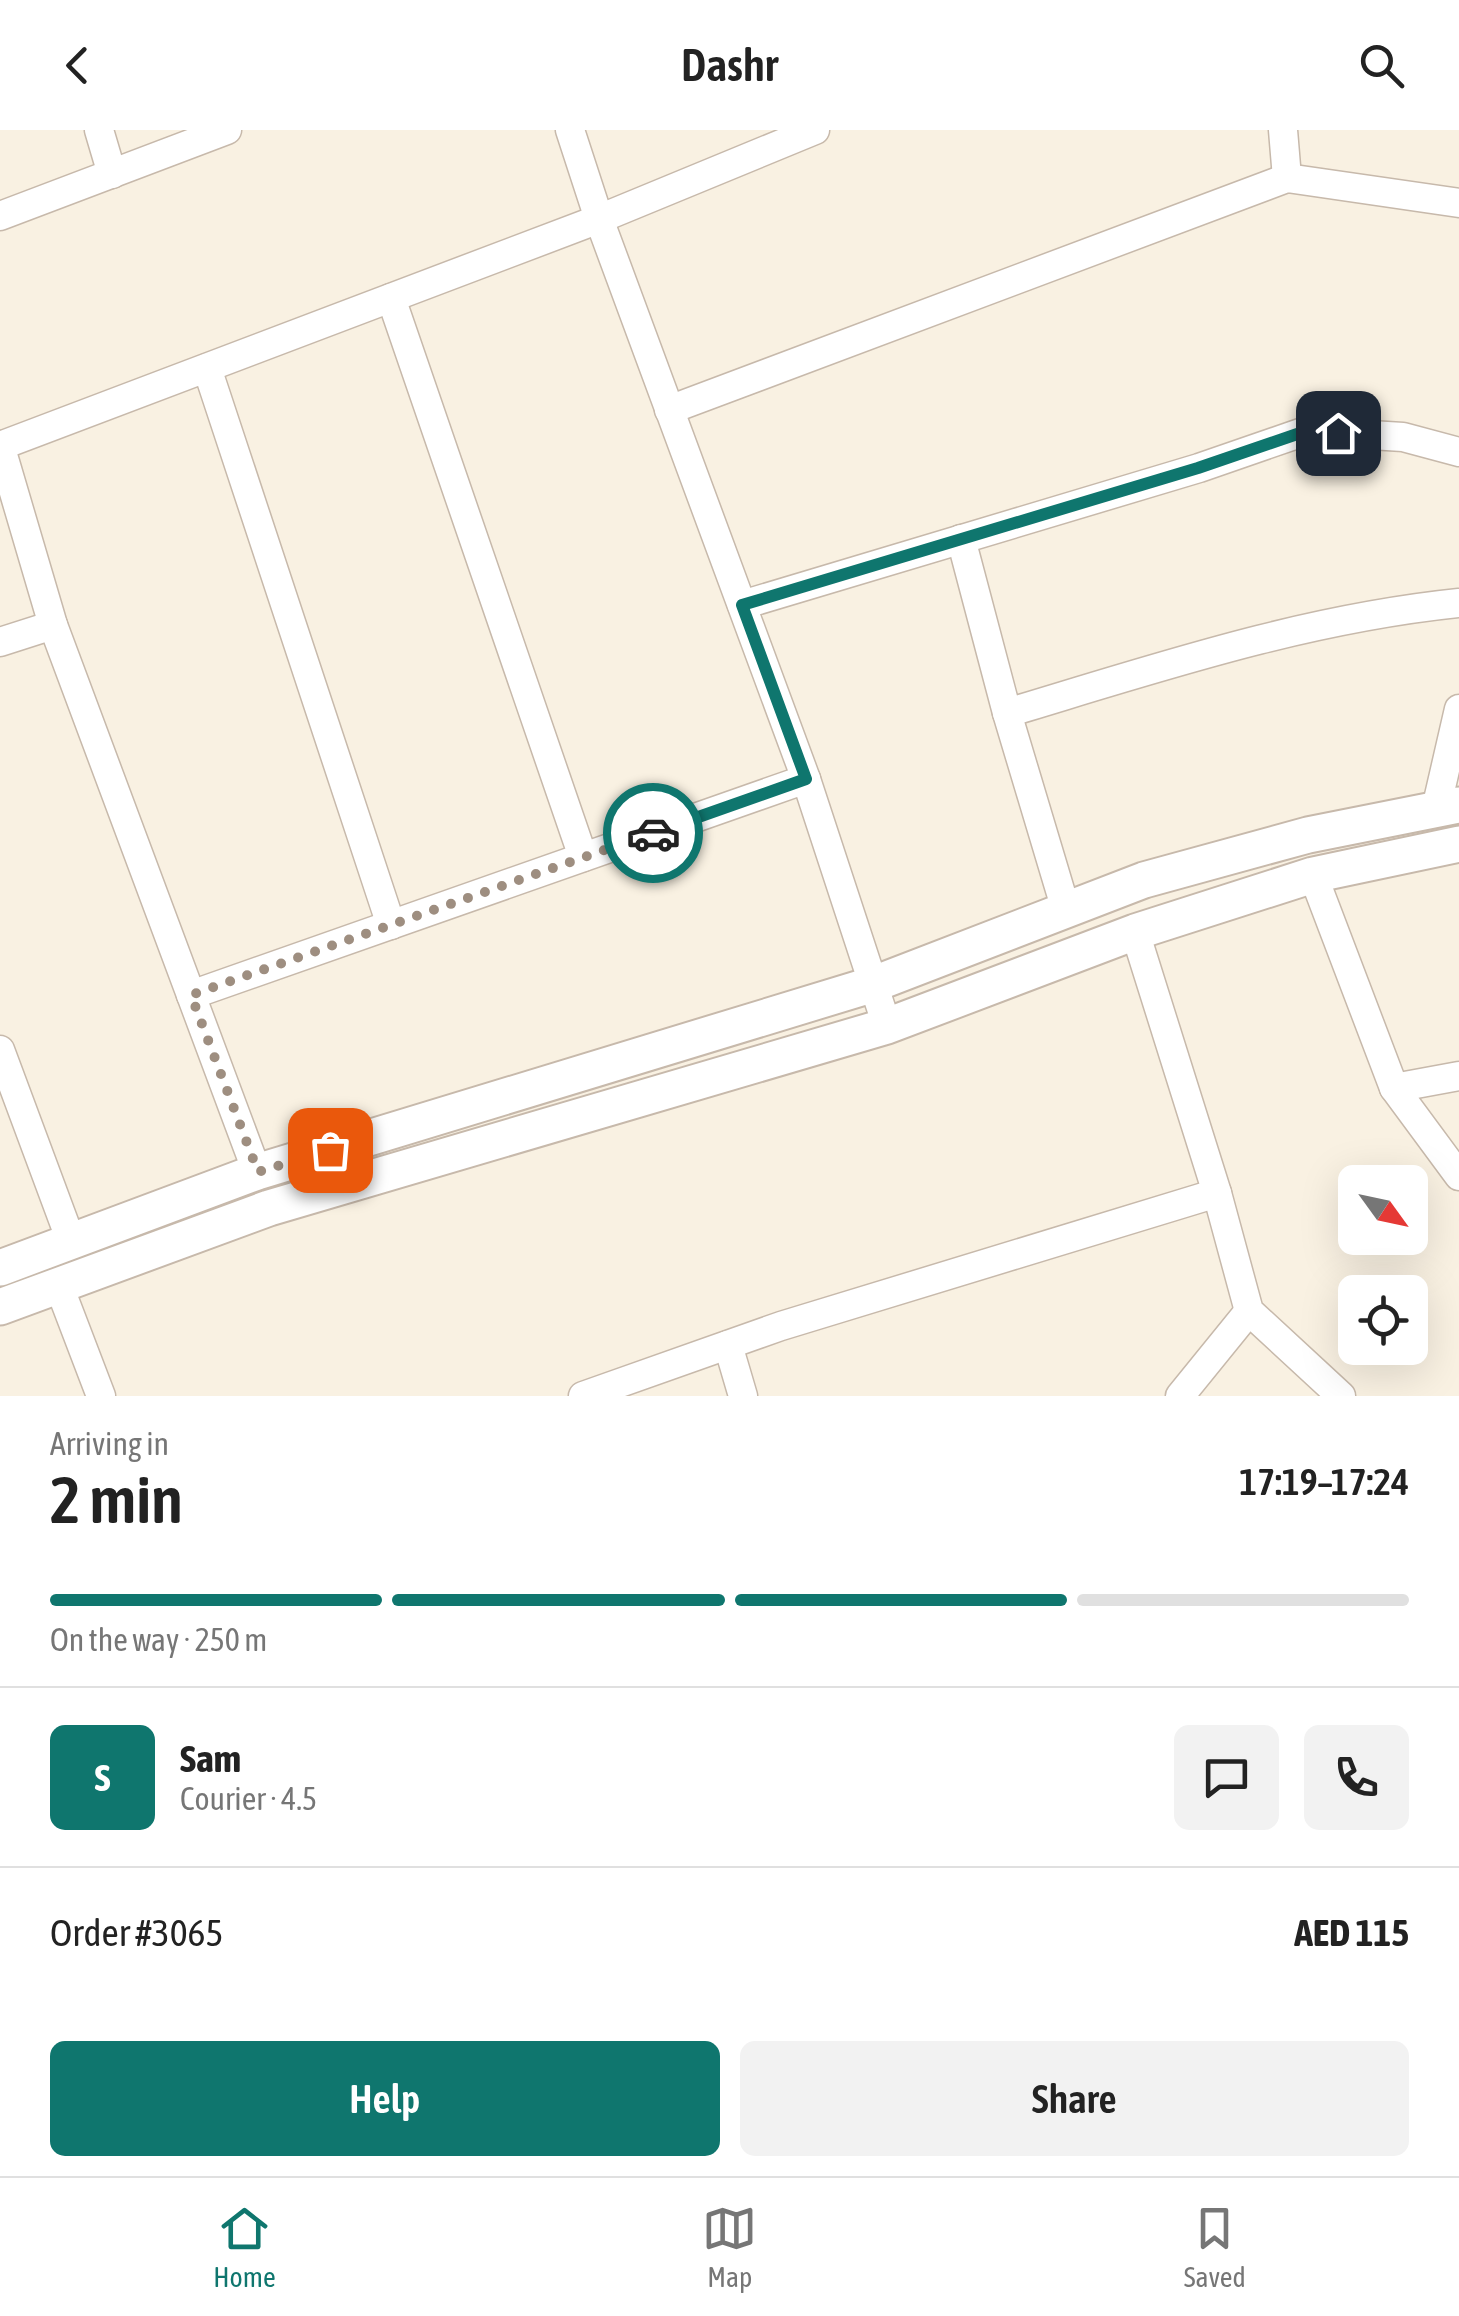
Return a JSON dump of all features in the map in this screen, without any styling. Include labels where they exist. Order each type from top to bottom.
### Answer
[{"type":"street","points":[[99,130],[112,174]]},
{"type":"street","points":[[0,216],[227,130]]},
{"type":"street","points":[[570,130],[599,219],[806,779],[887,1026]]},
{"type":"street","points":[[1283,130],[1288,178]]},
{"type":"street","points":[[258,1172],[52,625],[0,446],[599,219],[805,132]]},
{"type":"street","points":[[669,410],[1288,178],[1459,203]]},
{"type":"street","points":[[391,298],[583,857]]},
{"type":"street","points":[[207,368],[391,924]]},
{"type":"street","points":[[742,605],[1198,468],[1306,431],[1403,437],[1459,452]]},
{"type":"street","points":[[961,539],[1066,910]]},
{"type":"street","points":[[1007,712],[1272,634],[1459,603]]},
{"type":"street","points":[[0,642],[52,625]]},
{"type":"street","points":[[0,1268],[258,1172],[874,984],[1144,880],[1308,835],[1447,807],[1459,709]]},
{"type":"street","points":[[191,995],[806,779]]},
{"type":"street","points":[[0,1308],[269,1208],[887,1026],[1135,932],[1313,875],[1459,844]]},
{"type":"street","points":[[1313,875],[1394,1088],[1459,1176]]},
{"type":"street","points":[[1135,932],[1218,1193],[1249,1311],[1340,1396]]},
{"type":"street","points":[[0,1052],[72,1241]]},
{"type":"street","points":[[1394,1088],[1459,1076]]},
{"type":"street","points":[[582,1396],[728,1345],[1218,1193]]},
{"type":"street","points":[[60,1286],[101,1396]]},
{"type":"street","points":[[1180,1396],[1249,1311]]},
{"type":"street","points":[[728,1345],[742,1396]]},
{"type":"way so far","points":[[330,1150],[258,1172],[191,995],[653,833]]},
{"type":"route","points":[[653,833],[806,779],[742,605],[1198,468],[1306,431],[1338,433]]}]
